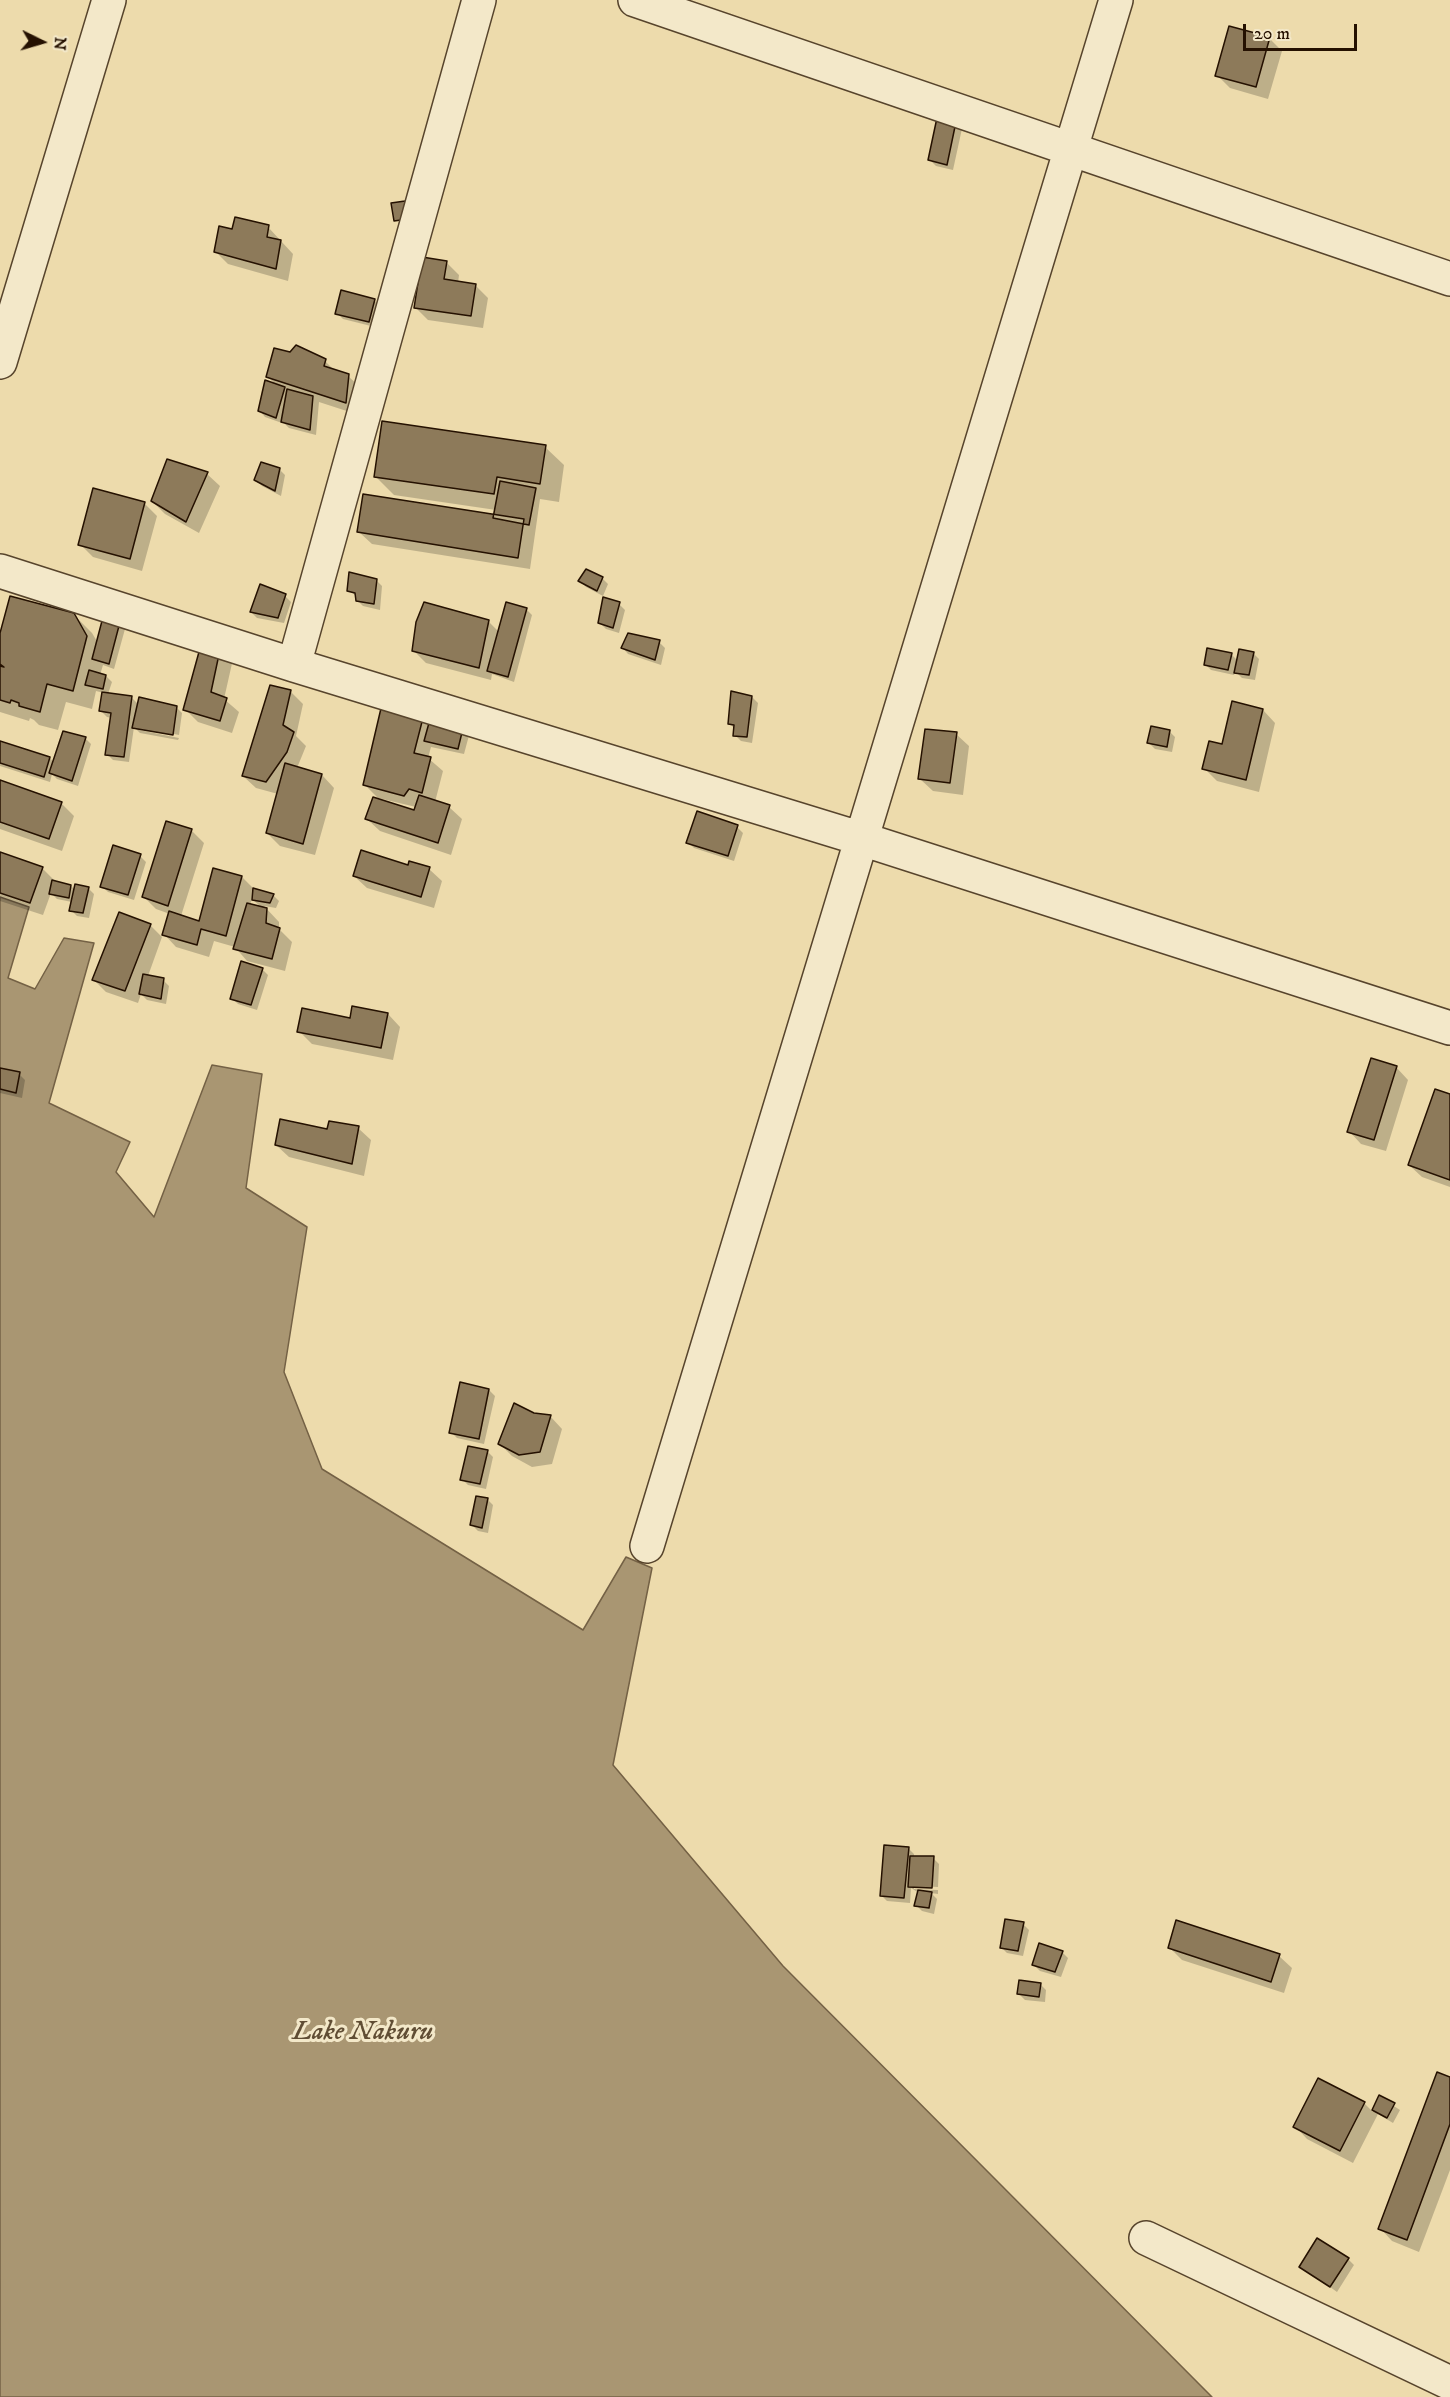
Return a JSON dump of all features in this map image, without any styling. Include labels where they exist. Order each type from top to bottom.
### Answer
[{"type":"street","points":[[0,362],[109,0]]},
{"type":"street","points":[[294,665],[479,0]]},
{"type":"street","points":[[635,0],[1070,147],[1450,279]]},
{"type":"street","points":[[647,1546],[1116,0]]},
{"type":"street","points":[[0,571],[294,665],[862,840],[1450,1028]]},
{"type":"street","points":[[1146,2238],[1450,2383]]},
{"type":"water","name":"Lake Nakuru","points":[[0,897],[29,907],[8,978],[35,989],[64,938],[94,943],[49,1103],[130,1142],[116,1172],[154,1217],[212,1065],[262,1074],[246,1188],[307,1227],[284,1372],[322,1469],[583,1630],[626,1557],[652,1568],[613,1765],[783,1966],[1212,2397],[0,2397]]},
{"type":"building","points":[[1229,26],[1270,37],[1256,87],[1215,76]]},
{"type":"building","points":[[938,113],[957,117],[947,165],[928,160]]},
{"type":"building","points":[[405,201],[408,219],[394,221],[391,203]]},
{"type":"building","points":[[235,217],[269,225],[267,237],[281,240],[276,269],[214,252],[219,226],[232,229]]},
{"type":"building","points":[[422,257],[447,261],[444,279],[476,284],[471,316],[414,308]]},
{"type":"building","points":[[341,290],[375,299],[369,322],[335,314]]},
{"type":"building","points":[[296,345],[326,359],[324,366],[349,374],[346,403],[266,377],[274,348],[290,352]]},
{"type":"building","points":[[265,380],[285,387],[276,418],[258,411]]},
{"type":"building","points":[[287,389],[313,396],[310,430],[281,422]]},
{"type":"building","points":[[382,421],[546,445],[540,484],[497,477],[494,494],[374,477]]},
{"type":"building","points":[[167,459],[208,472],[186,522],[151,501]]},
{"type":"building","points":[[261,462],[280,468],[275,491],[254,480]]},
{"type":"building","points":[[500,481],[536,488],[529,525],[493,518]]},
{"type":"building","points":[[93,488],[145,502],[130,559],[78,545]]},
{"type":"building","points":[[363,494],[524,519],[518,558],[357,532]]},
{"type":"building","points":[[586,569],[603,577],[597,591],[578,581]]},
{"type":"building","points":[[349,572],[377,579],[374,604],[356,601],[355,593],[347,591]]},
{"type":"building","points":[[260,584],[286,594],[278,618],[250,612]]},
{"type":"building","points":[[10,596],[74,613],[87,636],[73,691],[47,684],[40,712],[19,706],[19,703],[11,700],[10,703],[0,700],[0,666],[4,667],[0,664],[0,633]]},
{"type":"building","points":[[603,597],[620,602],[613,628],[598,623]]},
{"type":"building","points":[[424,602],[489,620],[479,668],[412,651],[416,622]]},
{"type":"building","points":[[506,602],[527,608],[508,677],[487,671]]},
{"type":"building","points":[[103,617],[120,622],[109,664],[92,659]]},
{"type":"building","points":[[628,633],[660,640],[655,660],[621,648]]},
{"type":"building","points":[[202,641],[221,645],[211,692],[227,698],[220,721],[183,710]]},
{"type":"building","points":[[1207,648],[1232,653],[1228,670],[1204,665]]},
{"type":"building","points":[[1239,649],[1254,652],[1249,675],[1234,673]]},
{"type":"building","points":[[89,670],[106,675],[103,689],[85,685]]},
{"type":"building","points":[[270,685],[291,690],[283,725],[294,732],[287,752],[266,782],[242,776]]},
{"type":"building","points":[[731,691],[752,696],[747,737],[733,736],[734,725],[728,724]]},
{"type":"building","points":[[102,692],[132,696],[124,757],[105,755],[111,713],[99,711]]},
{"type":"building","points":[[139,697],[177,706],[173,735],[132,728]]},
{"type":"building","points":[[1232,701],[1263,709],[1246,780],[1202,769],[1209,741],[1222,744]]},
{"type":"building","points":[[382,704],[424,714],[414,753],[431,757],[422,793],[409,789],[404,796],[363,785]]},
{"type":"building","points":[[432,712],[465,720],[458,749],[424,741]]},
{"type":"building","points":[[1151,726],[1170,730],[1167,747],[1147,743]]},
{"type":"building","points":[[925,729],[957,732],[950,783],[918,779]]},
{"type":"building","points":[[63,731],[86,737],[72,781],[49,773]]},
{"type":"building","points":[[0,741],[50,757],[44,777],[0,763]]},
{"type":"building","points":[[285,763],[322,774],[303,844],[266,833]]},
{"type":"building","points":[[0,780],[62,802],[49,839],[0,822]]},
{"type":"building","points":[[419,795],[450,805],[438,843],[365,819],[373,797],[414,810]]},
{"type":"building","points":[[697,811],[738,825],[728,856],[686,843]]},
{"type":"building","points":[[166,821],[192,829],[168,906],[142,897]]},
{"type":"building","points":[[113,845],[141,854],[128,895],[100,887]]},
{"type":"building","points":[[361,850],[408,865],[409,861],[430,867],[421,897],[353,876]]},
{"type":"building","points":[[0,852],[43,867],[30,903],[0,893]]},
{"type":"building","points":[[213,868],[242,876],[226,936],[201,929],[197,945],[162,935],[169,911],[199,921]]},
{"type":"building","points":[[52,880],[71,885],[69,898],[49,894]]},
{"type":"building","points":[[75,884],[89,887],[83,913],[69,911]]},
{"type":"building","points":[[253,888],[274,894],[270,903],[252,900]]},
{"type":"building","points":[[247,903],[267,908],[266,923],[280,928],[272,959],[233,949]]},
{"type":"building","points":[[119,912],[151,924],[125,991],[92,980]]},
{"type":"building","points":[[241,961],[263,968],[251,1005],[230,999]]},
{"type":"building","points":[[143,974],[164,978],[161,999],[139,994]]},
{"type":"building","points":[[352,1006],[388,1013],[381,1048],[297,1032],[302,1008],[350,1018]]},
{"type":"building","points":[[1371,1058],[1397,1066],[1374,1140],[1347,1132]]},
{"type":"building","points":[[0,1068],[20,1072],[16,1093],[0,1089]]},
{"type":"building","points":[[1435,1089],[1450,1094],[1450,1180],[1408,1165]]},
{"type":"building","points":[[280,1119],[327,1129],[329,1121],[359,1126],[352,1164],[275,1145]]},
{"type":"building","points":[[460,1382],[489,1389],[479,1439],[449,1433]]},
{"type":"building","points":[[514,1403],[534,1413],[551,1415],[540,1452],[519,1455],[498,1444]]},
{"type":"building","points":[[468,1446],[488,1450],[480,1484],[460,1480]]},
{"type":"building","points":[[476,1496],[488,1498],[482,1528],[470,1525]]},
{"type":"building","points":[[884,1845],[909,1847],[904,1898],[880,1896]]},
{"type":"building","points":[[910,1856],[934,1856],[932,1888],[908,1887]]},
{"type":"building","points":[[918,1890],[932,1892],[929,1908],[914,1906]]},
{"type":"building","points":[[1005,1919],[1024,1922],[1018,1951],[1000,1948]]},
{"type":"building","points":[[1176,1920],[1280,1954],[1271,1982],[1168,1948]]},
{"type":"building","points":[[1039,1943],[1063,1951],[1055,1972],[1032,1965]]},
{"type":"building","points":[[1019,1980],[1041,1983],[1039,1997],[1017,1994]]},
{"type":"building","points":[[1437,2072],[1450,2077],[1450,2124],[1407,2240],[1378,2229]]},
{"type":"building","points":[[1318,2078],[1365,2102],[1340,2151],[1293,2127]]},
{"type":"building","points":[[1379,2095],[1395,2103],[1387,2118],[1372,2110]]},
{"type":"building","points":[[1317,2238],[1349,2258],[1330,2287],[1299,2267]]}]
